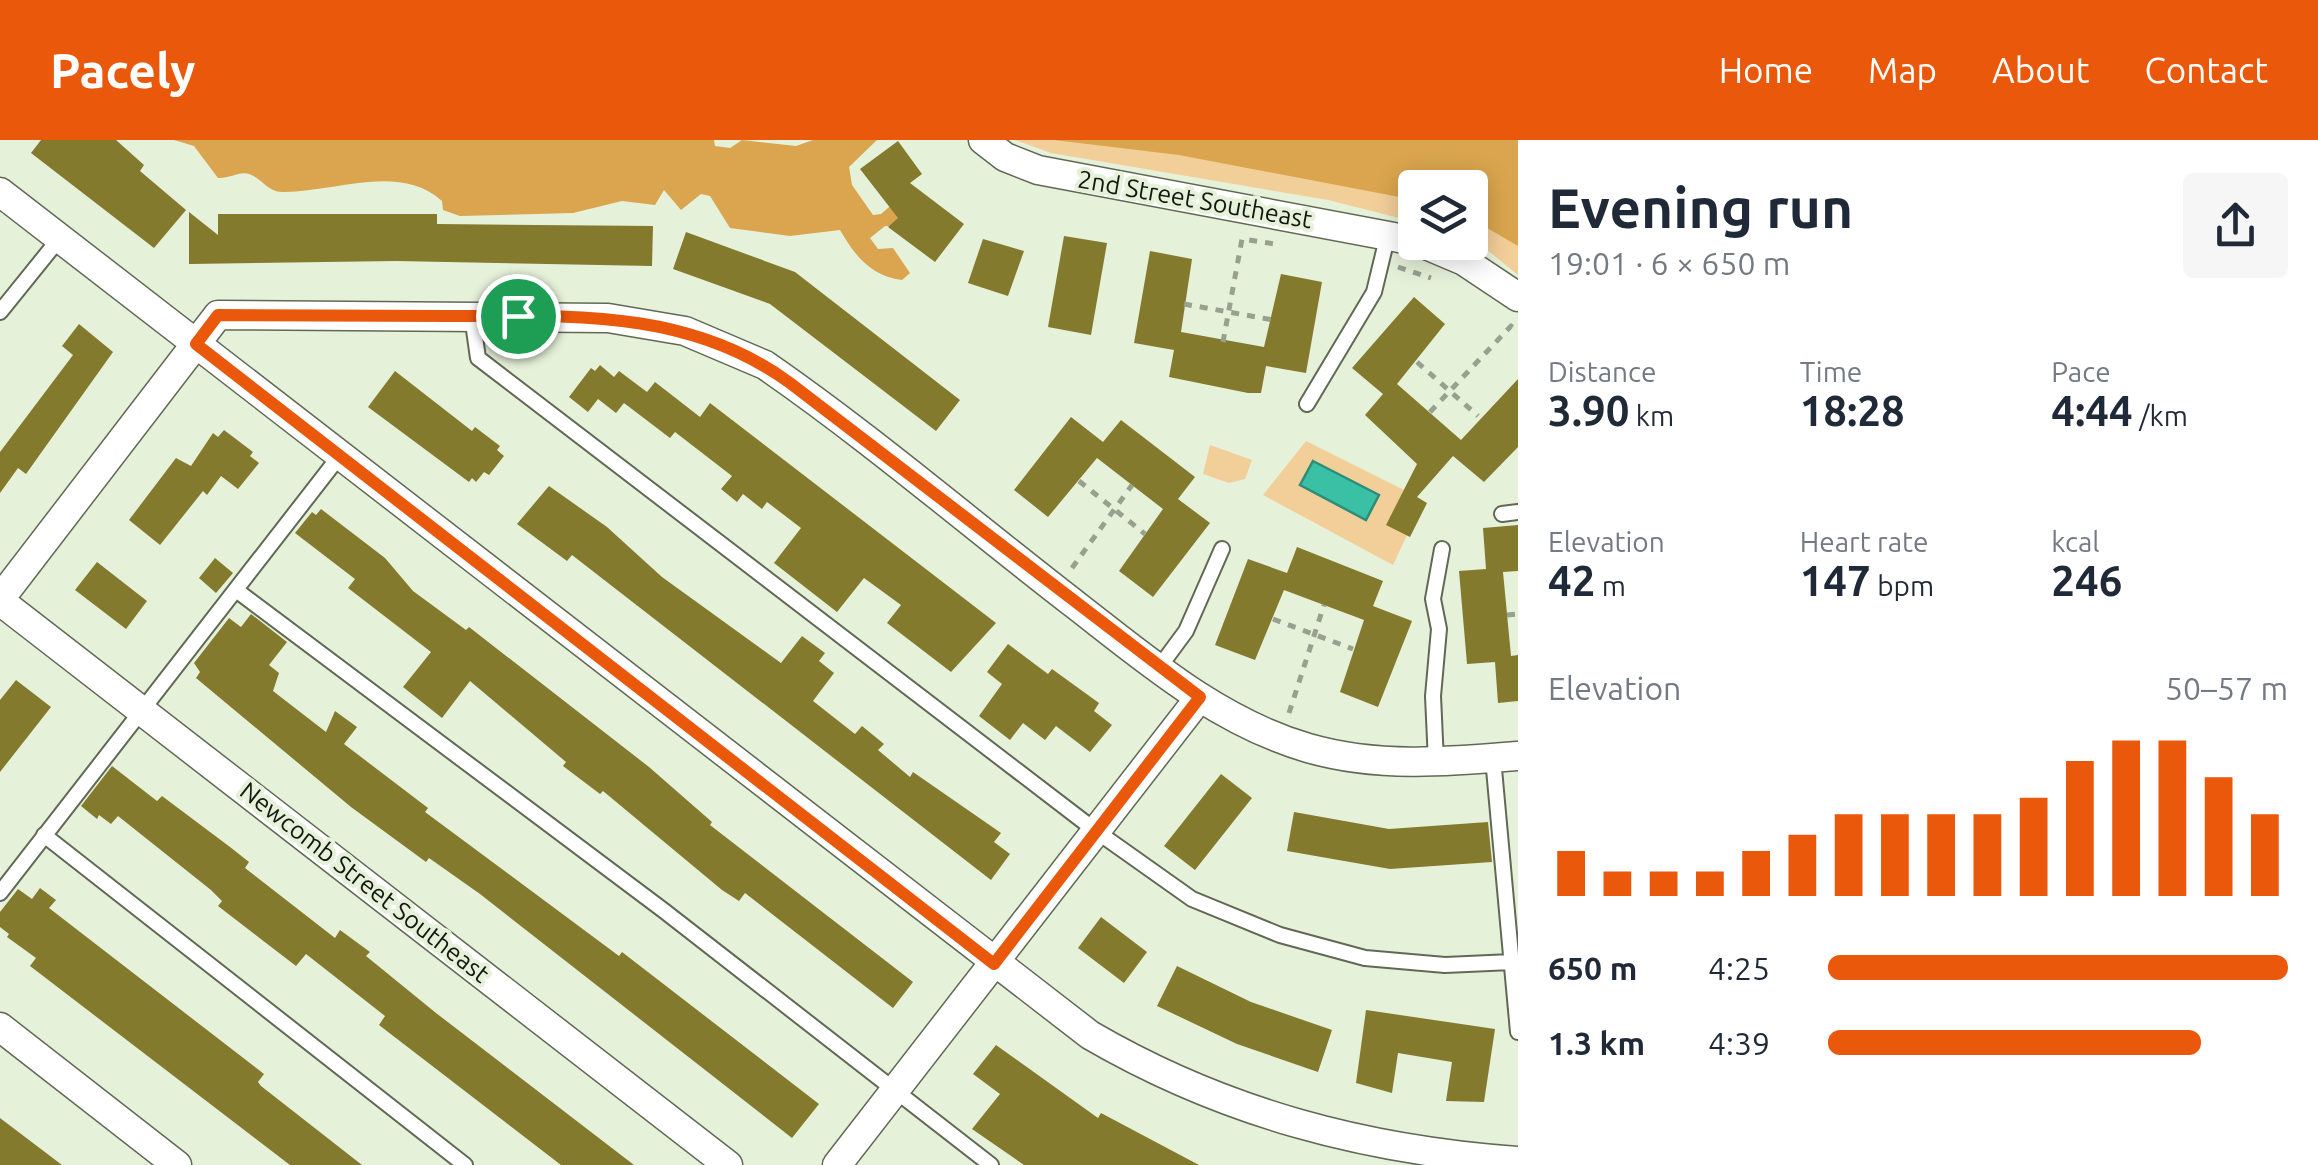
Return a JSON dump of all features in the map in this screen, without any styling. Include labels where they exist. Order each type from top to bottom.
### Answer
[{"type":"street","name":"2nd Street Southeast","points":[[983,140],[1005,157],[1038,170],[1398,237]]},
{"type":"street","points":[[0,192],[338,458],[1090,1035],[1166,1077],[1218,1100],[1362,1141],[1518,1161]]},
{"type":"street","name":"2nd Street Southeast","points":[[1461,260],[1509,308]]},
{"type":"street","points":[[0,600],[218,315],[626,319],[686,331],[747,355],[790,383],[1158,668],[1247,726],[1311,749],[1378,761],[1436,763],[1506,757]]},
{"type":"street","name":"Newcomb Street Southeast","points":[[0,600],[728,1165]]},
{"type":"street","points":[[837,1165],[1200,697]]},
{"type":"street","points":[[0,1027],[177,1165]]},
{"type":"lane","points":[[0,312],[59,239]]},
{"type":"lane","points":[[1307,404],[1374,292],[1384,264],[1398,249]]},
{"type":"lane","points":[[472,316],[478,358],[1096,832],[1192,900],[1280,935],[1366,958],[1445,965],[1512,962]]},
{"type":"lane","points":[[0,893],[338,458]]},
{"type":"lane","points":[[1158,668],[1186,631],[1222,549]]},
{"type":"lane","points":[[1436,763],[1434,696],[1439,629],[1433,599],[1442,549]]},
{"type":"lane","points":[[236,590],[991,1165]]},
{"type":"lane","points":[[1506,757],[1518,1032]]},
{"type":"lane","points":[[44,835],[465,1165]]},
{"type":"path","points":[[1224,342],[1242,240],[1289,246]]},
{"type":"path","points":[[1384,264],[1441,282]]},
{"type":"path","points":[[1184,304],[1272,320]]},
{"type":"path","points":[[1509,308],[1512,326],[1518,333]]},
{"type":"path","points":[[1430,412],[1512,326]]},
{"type":"path","points":[[1417,362],[1478,416]]},
{"type":"path","points":[[1079,482],[1145,534]]},
{"type":"path","points":[[1072,568],[1132,485]]},
{"type":"path","points":[[1288,716],[1324,605]]},
{"type":"path","points":[[1508,615],[1518,614]]},
{"type":"path","points":[[1273,619],[1353,649]]},
{"type":"shaded area","points":[[174,140],[714,140],[715,146],[730,148],[742,140],[796,146],[813,140],[877,140],[849,167],[852,185],[873,215],[881,214],[910,189],[901,227],[885,226],[870,238],[878,249],[893,248],[910,273],[902,280],[881,274],[858,256],[840,230],[790,236],[730,228],[710,196],[701,194],[681,210],[664,190],[655,205],[622,201],[573,213],[460,216],[443,210],[442,201],[425,189],[406,183],[365,182],[282,192],[249,174],[218,178],[194,146]]},
{"type":"shaded area","points":[[1015,140],[1518,140],[1518,275],[1488,251],[1488,170],[1398,170],[1398,218],[1328,200],[1051,153]]},
{"type":"shaded area","points":[[1054,140],[1518,140],[1518,246],[1488,228],[1488,170],[1398,170],[1398,197],[1179,155]]},
{"type":"shaded area","points":[[1306,441],[1404,490],[1407,535],[1393,565],[1263,495]]},
{"type":"shaded area","points":[[1210,445],[1252,460],[1245,479],[1229,483],[1203,474]]},
{"type":"water","points":[[1313,461],[1379,495],[1366,520],[1300,485]]},
{"type":"building","points":[[41,140],[116,140],[144,165],[140,171],[186,210],[154,248],[31,153]]},
{"type":"building","points":[[898,141],[922,174],[910,183],[964,224],[935,262],[888,227],[898,218],[860,169]]},
{"type":"building","points":[[189,212],[218,235],[218,214],[437,214],[437,224],[653,226],[652,266],[396,261],[189,264]]},
{"type":"building","points":[[686,232],[795,272],[960,400],[936,431],[770,304],[673,269]]},
{"type":"building","points":[[1064,236],[1107,243],[1091,335],[1048,327]]},
{"type":"building","points":[[983,239],[1024,251],[1008,296],[968,283]]},
{"type":"building","points":[[1150,251],[1192,259],[1181,332],[1264,347],[1281,274],[1322,282],[1306,373],[1266,366],[1261,393],[1169,377],[1174,350],[1134,343]]},
{"type":"building","points":[[1414,297],[1445,324],[1397,384],[1461,440],[1518,379],[1518,447],[1484,482],[1453,456],[1417,497],[1427,503],[1410,537],[1386,525],[1417,464],[1365,415],[1383,394],[1352,368]]},
{"type":"building","points":[[79,324],[113,352],[26,474],[18,468],[0,493],[0,452],[73,355],[62,346]]},
{"type":"building","points":[[600,365],[614,377],[619,371],[647,392],[655,382],[700,417],[710,403],[996,623],[951,672],[887,623],[901,605],[864,578],[837,612],[774,563],[801,528],[767,502],[762,509],[743,494],[737,502],[721,489],[732,476],[675,432],[670,438],[624,403],[616,413],[598,399],[588,412],[569,397],[591,368],[595,371]]},
{"type":"building","points":[[395,371],[472,431],[475,427],[500,446],[497,450],[504,456],[489,475],[484,472],[476,482],[472,478],[469,482],[368,407]]},
{"type":"building","points":[[1071,417],[1103,442],[1121,420],[1195,477],[1178,499],[1210,523],[1153,597],[1119,571],[1163,509],[1097,458],[1048,517],[1014,490]]},
{"type":"building","points":[[224,430],[253,452],[250,456],[259,463],[238,489],[221,476],[207,495],[203,491],[160,545],[129,520],[176,458],[191,466],[213,433],[218,437]]},
{"type":"building","points":[[549,486],[607,527],[662,577],[781,663],[802,636],[825,653],[819,661],[834,673],[813,701],[855,734],[862,726],[884,744],[878,750],[910,777],[913,772],[1001,833],[994,842],[1010,854],[991,880],[572,555],[567,561],[517,524]]},
{"type":"building","points":[[321,509],[385,558],[413,591],[466,630],[469,627],[649,767],[712,822],[710,825],[913,982],[893,1008],[745,893],[739,901],[722,890],[603,791],[600,794],[563,766],[566,762],[470,681],[442,718],[403,687],[431,652],[348,588],[355,579],[295,533],[312,512],[316,515]]},
{"type":"building","points":[[1518,525],[1518,571],[1503,572],[1511,656],[1518,655],[1518,701],[1498,703],[1495,662],[1467,664],[1459,571],[1486,569],[1483,528]]},
{"type":"building","points":[[1297,547],[1383,581],[1373,606],[1412,621],[1378,707],[1340,692],[1364,620],[1284,590],[1255,660],[1215,645],[1248,559],[1287,573]]},
{"type":"building","points":[[215,558],[233,573],[216,593],[199,578]]},
{"type":"building","points":[[97,562],[147,601],[126,629],[75,590]]},
{"type":"building","points":[[251,614],[287,642],[269,665],[279,673],[273,691],[326,732],[335,711],[357,727],[344,744],[428,808],[425,812],[619,956],[622,952],[819,1104],[792,1138],[480,894],[429,858],[426,862],[351,807],[196,678],[200,672],[194,663],[229,618],[241,627]]},
{"type":"building","points":[[1008,644],[1048,674],[1052,669],[1099,703],[1094,711],[1112,725],[1090,752],[1056,726],[1045,740],[1023,723],[1010,740],[979,716],[1002,684],[987,672]]},
{"type":"building","points":[[16,680],[51,707],[0,772],[0,700]]},
{"type":"building","points":[[112,766],[157,801],[162,796],[230,847],[249,862],[245,868],[335,938],[340,930],[370,952],[366,956],[436,1013],[634,1165],[561,1165],[379,1025],[385,1016],[306,954],[296,966],[218,906],[222,901],[211,890],[118,816],[111,824],[99,815],[97,819],[81,806]]},
{"type":"building","points":[[1221,774],[1252,798],[1195,870],[1164,846]]},
{"type":"building","points":[[1294,812],[1389,829],[1488,822],[1492,862],[1390,869],[1287,851]]},
{"type":"building","points":[[40,888],[56,900],[49,908],[264,1074],[258,1082],[261,1086],[362,1165],[290,1165],[30,966],[36,958],[7,937],[9,934],[0,927],[0,912],[18,889],[32,899]]},
{"type":"building","points":[[1101,917],[1147,952],[1124,983],[1078,948]]},
{"type":"building","points":[[1177,966],[1251,1002],[1332,1030],[1318,1072],[1237,1044],[1157,1006]]},
{"type":"building","points":[[1366,1010],[1495,1029],[1484,1102],[1446,1101],[1452,1062],[1398,1053],[1392,1093],[1356,1083]]},
{"type":"building","points":[[996,1045],[1098,1118],[1101,1113],[1199,1165],[1024,1165],[972,1129],[1000,1094],[973,1074]]},
{"type":"building","points":[[0,1118],[62,1165],[0,1165]]},
{"type":"route","points":[[218,315],[518,316],[650,323],[709,338],[765,365],[1163,673],[1200,697],[994,964],[196,344],[218,315]]}]
